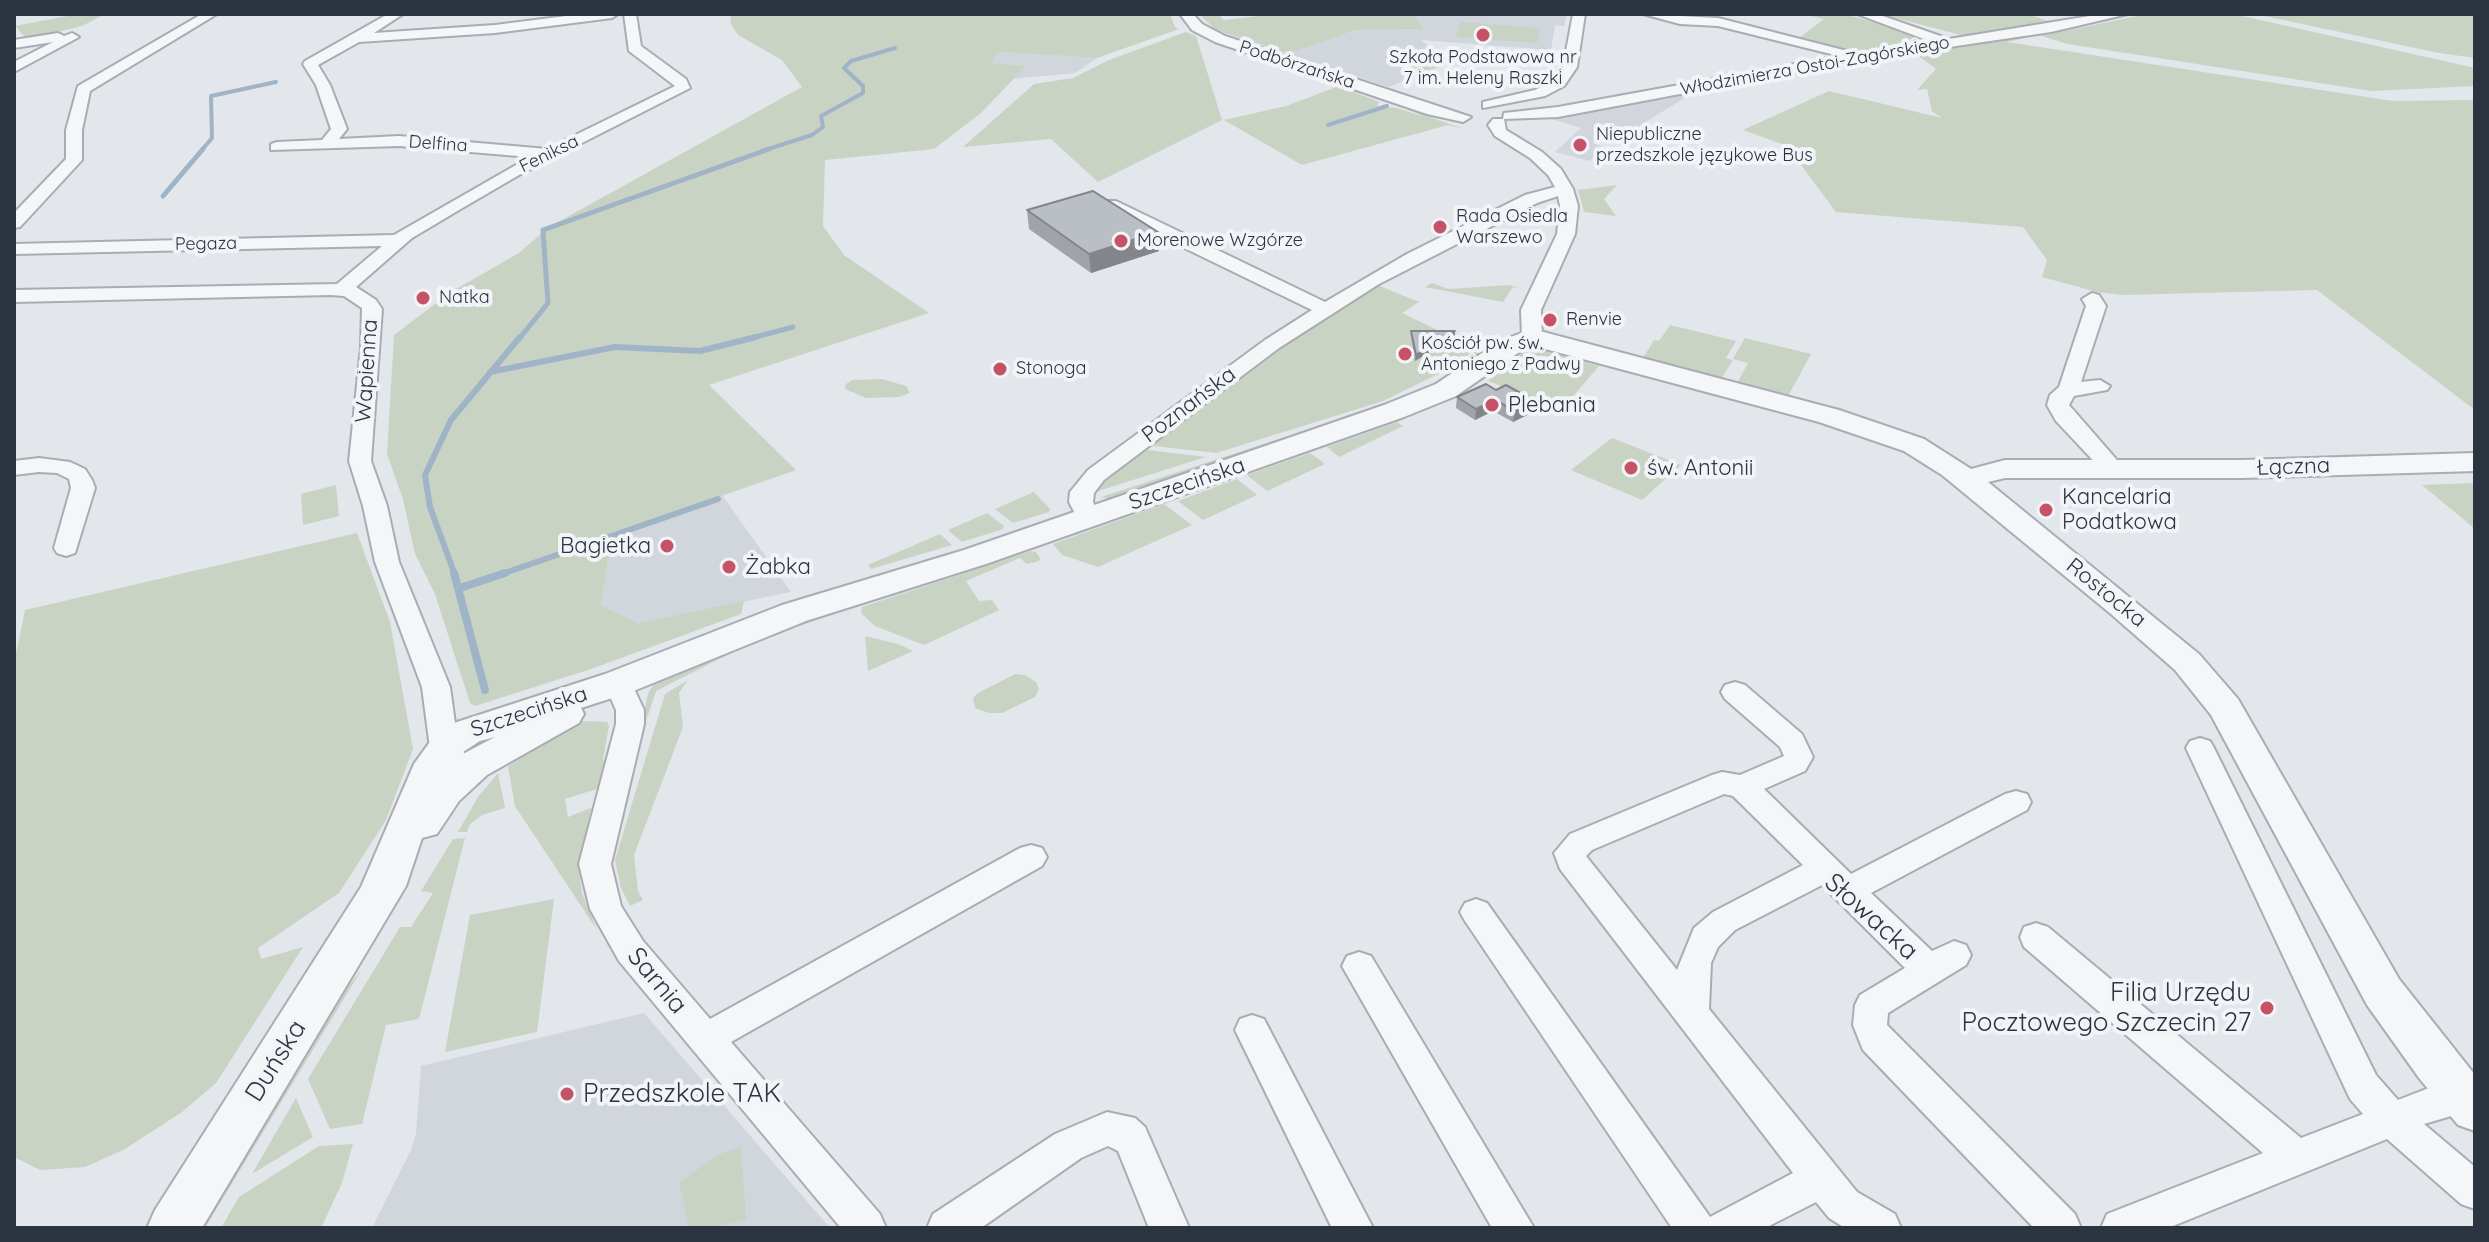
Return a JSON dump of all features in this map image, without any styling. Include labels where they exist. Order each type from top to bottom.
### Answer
[{"type":"street","points":[[14,223],[74,160],[74,130],[83,89],[211,14]]},
{"type":"street","points":[[327,144],[339,129],[323,85],[309,66],[397,14]]},
{"type":"street","points":[[353,38],[495,29],[612,14]]},
{"type":"street","name":"Feniksa","points":[[341,290],[398,240],[453,206],[549,154],[683,88],[681,82],[634,48],[630,14]]},
{"type":"street","name":"Podbórzańska","points":[[1186,14],[1197,27],[1220,39],[1432,111],[1472,120],[1491,136],[1516,144]]},
{"type":"street","points":[[1472,120],[1488,105],[1540,93],[1556,86],[1568,71],[1579,14]]},
{"type":"street","points":[[1649,14],[1718,22],[1855,57]]},
{"type":"street","points":[[1863,14],[1947,43]]},
{"type":"street","name":"Włodzimierza Ostoi-Zagórskiego","points":[[1472,120],[1567,110],[1855,57],[2051,28],[2122,14]]},
{"type":"street","points":[[14,44],[72,37],[14,68]]},
{"type":"street","points":[[1532,337],[1529,322],[1532,306],[1569,224],[1570,209],[1565,189],[1549,166],[1497,129],[1505,117],[1540,93]]},
{"type":"street","points":[[1488,105],[1505,117]]},
{"type":"street","name":"Delfina","points":[[277,147],[410,142],[549,154]]},
{"type":"street","name":"Poznańska","points":[[1088,518],[1081,502],[1082,492],[1096,475],[1241,366],[1372,280],[1519,205],[1565,189]]},
{"type":"street","points":[[1093,198],[1325,309]]},
{"type":"street","name":"Pegaza","points":[[14,249],[398,240]]},
{"type":"street","points":[[14,296],[341,290]]},
{"type":"street","name":"Wapienna","points":[[341,290],[362,298],[372,309],[369,383],[360,461],[375,506],[387,562],[436,687],[442,715],[459,756]]},
{"type":"street","points":[[2092,299],[2096,306],[2068,390],[2059,399],[2061,411],[2112,467]]},
{"type":"street","name":"Rostocka","points":[[1532,337],[1873,429],[1914,445],[1955,471],[2141,620],[2187,662],[2217,697],[2383,992],[2469,1103]]},
{"type":"street","name":"Szczecińska","points":[[459,756],[618,683],[769,622],[1088,518],[1422,400],[1463,380],[1509,347],[1532,337]]},
{"type":"street","points":[[2068,390],[2100,386]]},
{"type":"street","name":"Łączna","points":[[1955,471],[2112,467],[2242,469],[2475,462]]},
{"type":"street","points":[[14,468],[39,465],[62,467],[77,474],[81,480],[83,488],[66,548]]},
{"type":"street","name":"Sarnia","points":[[618,683],[630,710],[630,724],[595,864],[600,894],[612,922],[631,951],[866,1228]]},
{"type":"street","points":[[1735,692],[1792,741],[1799,757],[1784,769],[1742,786],[1722,783],[1581,842],[1570,853],[1571,860],[1821,1179],[1843,1205],[1881,1228]]},
{"type":"street","points":[[2200,748],[2363,1087],[2392,1120],[2475,1191]]},
{"type":"street","name":"Duńska","points":[[173,1228],[435,802],[459,756]]},
{"type":"street","points":[[1742,786],[1837,879],[2016,802]]},
{"type":"street","points":[[705,1039],[1031,857]]},
{"type":"street","name":"Słowacka","points":[[1691,1015],[1694,963],[1706,938],[1724,921],[1837,879],[1941,962],[1872,1005],[1870,1025],[1875,1039],[2061,1228]]},
{"type":"street","points":[[1476,912],[1695,1228]]},
{"type":"street","points":[[2036,937],[2297,1158]]},
{"type":"street","points":[[1359,966],[1514,1228]]},
{"type":"street","points":[[1252,1030],[1353,1228]]},
{"type":"street","points":[[2121,1228],[2434,1103],[2469,1103]]},
{"type":"street","points":[[947,1228],[1068,1146],[1107,1129],[1122,1130],[1132,1139],[1169,1228]]},
{"type":"street","points":[[1725,1228],[1821,1179]]},
{"type":"shaded area","points":[[1413,14],[1567,14],[1564,26],[1555,25],[1551,50],[1421,40],[1450,63],[1389,87],[1289,54],[1356,30],[1423,29]]},
{"type":"shaded area","points":[[999,52],[1097,58],[1075,73],[1012,79],[1025,67],[990,63]]},
{"type":"shaded area","points":[[1698,90],[1619,138],[1606,135],[1592,143],[1603,147],[1590,161],[1555,152],[1581,128],[1552,119]]},
{"type":"shaded area","points":[[722,495],[791,592],[638,623],[601,605],[612,533]]},
{"type":"shaded area","name":"Przedszkole TAK","points":[[644,1013],[830,1228],[372,1228],[411,1150],[416,1133],[421,1066]]},
{"type":"green space","points":[[78,14],[105,14],[82,26],[27,39],[15,26]]},
{"type":"green space","points":[[730,14],[1170,14],[1175,27],[1179,29],[1097,58],[999,52],[991,63],[1026,66],[981,113],[934,149],[825,160],[823,226],[844,255],[929,313],[709,385],[796,470],[612,534],[601,605],[638,623],[744,601],[741,614],[591,669],[475,706],[470,703],[435,594],[415,554],[403,499],[387,454],[394,335],[451,292],[519,253],[549,227],[802,87],[782,60],[738,35],[731,24]]},
{"type":"green space","points":[[1199,14],[1227,14],[1220,17],[1224,20],[1276,14],[1413,14],[1424,29],[1356,30],[1289,54],[1216,30]]},
{"type":"green space","points":[[1804,14],[1843,14],[1892,27],[1916,36],[1919,41],[1858,52],[1799,38],[1824,19]]},
{"type":"green space","points":[[1880,14],[2028,14],[2053,23],[1965,36]]},
{"type":"green space","points":[[2147,14],[2233,14],[2475,68],[2475,86],[2371,91],[2068,44],[2041,36]]},
{"type":"green space","points":[[2255,14],[2475,14],[2475,58],[2439,53]]},
{"type":"green space","points":[[1461,22],[1540,28],[1537,43],[1456,37]]},
{"type":"green space","points":[[1186,32],[1196,36],[1222,120],[1098,182],[1051,139],[963,147],[1034,84],[1073,78],[1109,60]]},
{"type":"green space","points":[[2017,35],[2025,38],[2007,42],[2393,101],[2475,100],[2475,410],[2317,290],[2122,295],[2097,292],[2042,277],[2047,260],[2023,227],[1836,212],[1787,146],[1743,130],[1829,91],[1942,118],[1932,111],[1927,89],[1917,90],[1936,69],[1915,53],[1871,57]]},
{"type":"green space","points":[[1428,48],[1448,62],[1422,72],[1391,63]]},
{"type":"green space","points":[[1339,86],[1379,102],[1377,106],[1426,117],[1399,106],[1464,129],[1448,125],[1302,165],[1224,120],[1286,106]]},
{"type":"green space","points":[[1617,185],[1604,199],[1616,216],[1584,212],[1578,190]]},
{"type":"green space","points":[[1432,283],[1448,289],[1510,285],[1525,290],[1513,287],[1503,302],[1425,287]]},
{"type":"green space","points":[[1375,284],[1419,302],[1402,313],[1483,352],[1383,401],[1216,453],[1145,445],[1295,336]]},
{"type":"green space","points":[[1670,325],[1736,341],[1726,358],[1733,360],[1722,378],[1643,358],[1654,340],[1659,341]]},
{"type":"green space","points":[[1745,338],[1811,354],[1788,396],[1737,383],[1748,363],[1733,359]]},
{"type":"green space","points":[[1545,351],[1599,366],[1562,409],[1488,381],[1520,354]]},
{"type":"green space","points":[[1470,363],[1430,389],[1114,500],[1101,497],[1368,410],[1425,388]]},
{"type":"green space","points":[[882,379],[906,386],[910,393],[899,397],[866,398],[845,389],[852,380]]},
{"type":"green space","points":[[1397,422],[1403,426],[1339,457],[1327,447]]},
{"type":"green space","points":[[1612,438],[1681,465],[1642,500],[1571,470]]},
{"type":"green space","points":[[1140,449],[1206,457],[1098,491],[1098,482]]},
{"type":"green space","points":[[1310,453],[1325,464],[1267,491],[1247,475]]},
{"type":"green space","points":[[1237,479],[1257,495],[1203,520],[1178,501]]},
{"type":"green space","points":[[2475,483],[2475,529],[2422,485]]},
{"type":"green space","points":[[336,485],[339,516],[303,525],[301,494]]},
{"type":"green space","points":[[1034,492],[1050,509],[1049,512],[1013,523],[995,509]]},
{"type":"green space","points":[[1164,504],[1192,525],[1098,567],[1062,555],[1053,544]]},
{"type":"green space","points":[[987,513],[1004,526],[1003,529],[962,542],[948,530]]},
{"type":"green space","points":[[357,533],[390,622],[413,749],[386,820],[339,893],[258,948],[261,959],[303,947],[216,1083],[182,1112],[125,1149],[85,1167],[40,1170],[14,1157],[14,663],[25,610]]},
{"type":"green space","points":[[940,534],[952,545],[871,569],[868,565]]},
{"type":"green space","points":[[1031,551],[1036,552],[1039,561],[1027,564],[1020,558],[966,581],[979,601],[992,600],[999,610],[924,645],[875,626],[861,613],[862,607]]},
{"type":"green space","points":[[837,608],[839,611],[735,651],[656,691],[639,742],[648,693],[659,678]]},
{"type":"green space","points":[[865,636],[898,644],[913,651],[868,671]]},
{"type":"green space","points":[[1015,674],[1025,675],[1036,682],[1039,689],[1035,697],[1002,713],[975,708],[973,698],[978,693]]},
{"type":"green space","points":[[688,680],[679,693],[683,727],[634,855],[638,891],[643,900],[630,906],[621,888],[615,860],[665,694]]},
{"type":"green space","points":[[583,721],[607,722],[609,726],[603,760],[611,759],[603,787],[565,799],[568,817],[591,808],[579,869],[582,893],[597,930],[515,806],[508,766]]},
{"type":"green space","points":[[498,773],[505,808],[482,815],[470,824],[467,832],[458,832],[478,797]]},
{"type":"green space","points":[[465,838],[419,1019],[386,1025],[362,1124],[330,1129],[308,1079],[400,927],[411,927],[433,893],[421,891],[453,839]]},
{"type":"green space","points":[[554,899],[537,1032],[445,1052],[470,915]]},
{"type":"green space","points":[[362,969],[205,1228],[192,1228],[306,1040]]},
{"type":"green space","points":[[296,1098],[313,1137],[252,1174]]},
{"type":"green space","points":[[353,1144],[342,1183],[321,1228],[221,1228],[239,1197],[319,1146]]},
{"type":"green space","points":[[741,1147],[746,1219],[713,1228],[689,1228],[679,1183],[717,1155]]},
{"type":"building","points":[[1093,191],[1158,232],[1089,254],[1027,210]]},
{"type":"building","points":[[1411,331],[1455,331],[1416,355]]},
{"type":"building","points":[[1486,384],[1496,390],[1506,385],[1535,401],[1515,411],[1495,400],[1476,409],[1457,397]]},
{"type":"waterway","points":[[762,151],[812,135],[823,127],[821,116],[863,93],[863,86],[844,68],[851,61],[895,48]]},
{"type":"waterway","points":[[201,151],[212,138],[211,96],[276,82]]},
{"type":"waterway","points":[[1328,125],[1387,106]]},
{"type":"waterway","points":[[163,196],[203,149]]},
{"type":"waterway","points":[[543,230],[769,149]]},
{"type":"waterway","points":[[519,339],[548,303],[543,231]]},
{"type":"waterway","points":[[748,339],[793,327]]},
{"type":"waterway","points":[[491,372],[520,337]]},
{"type":"waterway","points":[[748,339],[756,337]]},
{"type":"waterway","points":[[491,372],[615,347],[700,351],[748,339]]},
{"type":"waterway","points":[[455,575],[430,507],[425,475],[451,420],[491,372]]},
{"type":"waterway","points":[[499,575],[718,499]]},
{"type":"waterway","points":[[454,573],[485,690]]},
{"type":"waterway","points":[[499,575],[505,573]]},
{"type":"waterway","points":[[460,588],[499,575]]},
{"type":"place","name":"Szkoła Podstawowa nr 7 im. Heleny Raszki","points":[[1483,35]]},
{"type":"place","name":"Niepubliczne przedszkole językowe Bus","points":[[1580,145]]},
{"type":"place","name":"Rada Osiedla Warszewo","points":[[1440,227]]},
{"type":"place","name":"Morenowe Wzgórze","points":[[1121,241]]},
{"type":"place","name":"Natka","points":[[423,298]]},
{"type":"place","name":"Renvie","points":[[1550,320]]},
{"type":"place","name":"Kościół pw. św. Antoniego z Padwy","points":[[1405,354]]},
{"type":"place","name":"Stonoga","points":[[1000,369]]},
{"type":"place","name":"Plebania","points":[[1492,405]]},
{"type":"place","name":"św. Antonii","points":[[1631,468]]},
{"type":"place","name":"Kancelaria Podatkowa","points":[[2046,510]]},
{"type":"place","name":"Bagietka","points":[[667,546]]},
{"type":"place","name":"Żabka","points":[[729,567]]},
{"type":"place","name":"Filia Urzędu Pocztowego Szczecin 27","points":[[2267,1008]]},
{"type":"place","name":"Przedszkole TAK","points":[[567,1094]]}]
